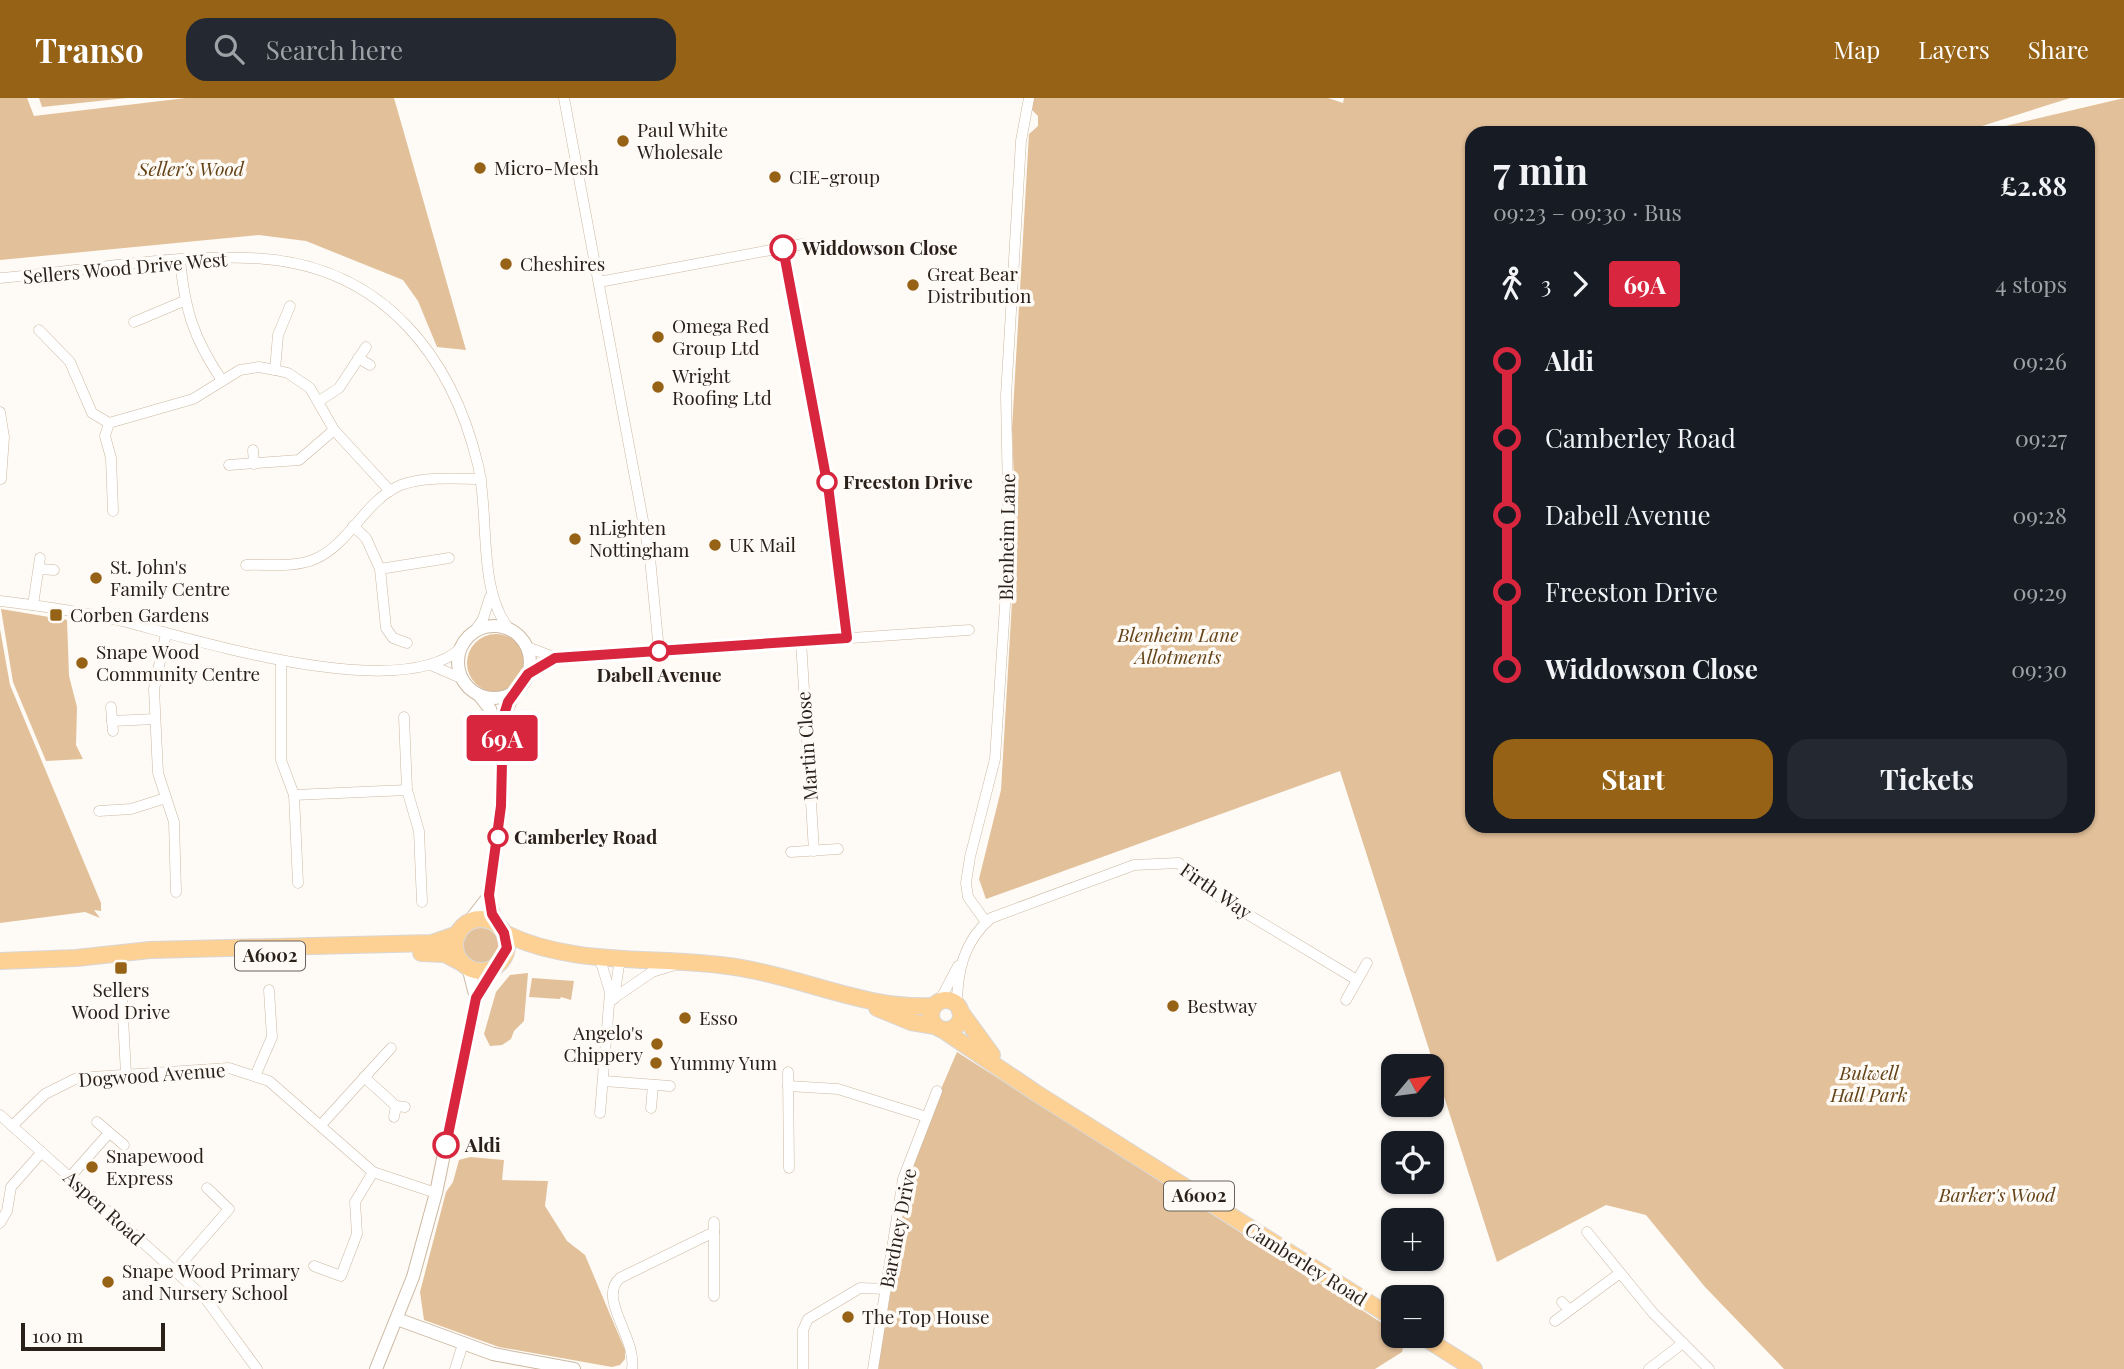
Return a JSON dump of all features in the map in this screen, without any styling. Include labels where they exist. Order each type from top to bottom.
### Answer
[{"type":"main road","points":[[482,919],[500,929],[507,948],[501,962],[485,971],[465,965],[456,949],[463,928],[482,919]]},
{"type":"main road","name":"A6002","points":[[0,961],[76,958],[150,950],[432,943],[463,928]]},
{"type":"main road","name":"Camberley Road","points":[[500,929],[540,948],[621,958],[685,961],[775,974],[866,1001],[912,1022],[939,1028],[1381,1310]]},
{"type":"main road","name":"Camberley Road","points":[[501,962],[515,954],[540,948]]},
{"type":"main road","name":"A6002","points":[[76,958],[97,962],[137,962],[436,952],[465,965]]},
{"type":"main road","points":[[946,1000],[959,1008],[955,1026],[939,1028],[931,1016],[936,1004],[946,1000]]},
{"type":"main road","name":"Camberley Road","points":[[866,1001],[936,1004]]},
{"type":"main road","name":"Camberley Road","points":[[959,1008],[1007,1072]]},
{"type":"main road","points":[[1441,1348],[1474,1369]]},
{"type":"street","points":[[564,98],[650,558],[659,651]]},
{"type":"street","name":"Blenheim Lane","points":[[986,922],[968,897],[966,884],[973,843],[995,758],[1009,544],[1006,396],[1021,141],[1029,98]]},
{"type":"street","points":[[599,282],[803,244]]},
{"type":"street","points":[[783,248],[829,493],[847,638]]},
{"type":"street","name":"Sellers Wood Drive West","points":[[0,278],[180,260],[256,259],[301,265],[339,278],[370,295],[401,318],[429,348],[442,369],[470,430],[481,479],[491,593],[498,614],[509,629]]},
{"type":"street","points":[[180,260],[184,301],[204,353],[221,379]]},
{"type":"street","points":[[134,322],[184,301]]},
{"type":"street","points":[[275,370],[278,335],[290,306]]},
{"type":"street","points":[[273,312],[286,317]]},
{"type":"street","points":[[48,338],[56,329]]},
{"type":"street","points":[[39,330],[75,371],[92,413],[109,423],[193,399],[221,379],[240,370],[259,367],[300,380],[319,401],[334,430],[390,491]]},
{"type":"street","points":[[319,401],[340,388],[366,347]]},
{"type":"street","points":[[358,358],[370,365]]},
{"type":"street","points":[[0,412],[4,437],[1,479]]},
{"type":"street","points":[[109,423],[106,436],[113,511]]},
{"type":"street","points":[[229,465],[299,460],[334,430]]},
{"type":"street","points":[[253,450],[254,464]]},
{"type":"street","points":[[255,553],[251,565],[313,560],[325,554],[390,491],[411,482],[481,479]]},
{"type":"street","points":[[112,483],[125,482]]},
{"type":"street","points":[[353,526],[366,538],[380,569],[384,621],[393,638],[407,643]]},
{"type":"street","points":[[33,605],[40,564],[54,570]]},
{"type":"street","points":[[380,569],[443,564]]},
{"type":"street","name":"Sellers Wood Drive West","points":[[474,632],[483,619],[491,593]]},
{"type":"street","points":[[0,601],[124,622],[281,661],[340,668],[433,666],[463,679],[478,694],[490,709],[501,741]]},
{"type":"street","points":[[433,666],[461,648],[474,632],[489,626],[509,629],[527,647],[555,658],[969,630]]},
{"type":"street","points":[[166,634],[155,674],[155,719],[158,773],[173,822],[176,892]]},
{"type":"street","points":[[386,648],[393,638]]},
{"type":"street","name":"Martin Close","points":[[801,641],[814,851]]},
{"type":"street","points":[[527,647],[530,660],[528,674]]},
{"type":"street","points":[[461,648],[458,666],[463,679]]},
{"type":"street","points":[[500,929],[489,895],[501,806],[504,710],[528,674],[555,658]]},
{"type":"street","points":[[281,661],[281,760],[294,795],[298,883]]},
{"type":"street","points":[[478,694],[494,698],[515,691]]},
{"type":"street","points":[[111,707],[113,726],[155,719]]},
{"type":"street","points":[[404,717],[407,790],[419,831],[422,902]]},
{"type":"street","points":[[294,795],[407,790]]},
{"type":"street","points":[[99,811],[131,809],[166,798]]},
{"type":"street","points":[[792,852],[838,849]]},
{"type":"street","name":"Firth Way","points":[[986,922],[997,915],[1134,865],[1179,863],[1196,881],[1214,894],[1357,980]]},
{"type":"street","points":[[463,928],[489,895]]},
{"type":"street","points":[[936,1004],[974,934],[986,922]]},
{"type":"street","points":[[599,956],[610,992],[610,1021]]},
{"type":"street","points":[[600,1113],[610,1021],[621,958]]},
{"type":"street","points":[[959,1008],[962,960]]},
{"type":"street","points":[[614,998],[652,972],[685,961]]},
{"type":"street","points":[[1346,1000],[1367,963]]},
{"type":"street","points":[[377,1368],[413,1277],[436,1193],[476,998],[465,965]]},
{"type":"street","points":[[256,1074],[272,1037],[276,1003],[269,990]]},
{"type":"street","points":[[122,998],[127,1010],[126,1074]]},
{"type":"street","points":[[321,1125],[364,1077],[386,1061],[391,1048]]},
{"type":"street","name":"Dogwood Avenue","points":[[12,1126],[45,1094],[68,1081],[126,1074],[229,1068],[256,1074],[284,1092],[373,1172],[436,1193]]},
{"type":"street","points":[[788,1072],[789,1168]]},
{"type":"street","points":[[364,1077],[398,1110]]},
{"type":"street","points":[[604,1081],[670,1086]]},
{"type":"street","points":[[652,1108],[653,1084]]},
{"type":"street","points":[[788,1086],[838,1089],[927,1117]]},
{"type":"street","name":"Bardney Drive","points":[[873,1369],[904,1180],[937,1091]]},
{"type":"street","name":"Aspen Road","points":[[0,1115],[211,1304],[257,1369]]},
{"type":"street","points":[[97,1122],[124,1145]]},
{"type":"street","points":[[70,1177],[109,1133]]},
{"type":"street","points":[[0,1223],[7,1211],[11,1187],[42,1152]]},
{"type":"street","points":[[314,1266],[341,1276],[357,1234],[355,1202],[373,1172]]},
{"type":"street","points":[[175,1271],[229,1209],[206,1188]]},
{"type":"street","points":[[632,1369],[633,1351],[611,1298],[612,1288],[620,1278],[714,1227],[714,1296]]},
{"type":"street","points":[[1587,1232],[1620,1273],[1709,1369]]},
{"type":"street","points":[[1595,1242],[1605,1235]]},
{"type":"street","points":[[1555,1321],[1566,1306],[1620,1273]]},
{"type":"street","points":[[803,1369],[803,1330],[808,1319],[860,1288],[886,1289]]},
{"type":"street","points":[[397,1319],[493,1354],[574,1369]]},
{"type":"street","points":[[1649,1369],[1683,1343]]},
{"type":"street","points":[[454,1369],[463,1344]]},
{"type":"green space","name":"Seller's Wood","points":[[0,98],[27,98],[34,116],[186,98],[394,98],[466,350],[437,347],[418,301],[403,280],[306,241],[259,235],[0,260]]},
{"type":"green space","points":[[39,98],[127,98],[42,107]]},
{"type":"green space","name":"Bulwell Hall Park","points":[[1033,98],[1328,98],[1343,103],[1344,98],[2070,98],[1982,126],[1465,126],[1465,833],[2095,833],[2095,126],[2006,126],[2124,98],[2124,1369],[1784,1369],[1705,1287],[1646,1215],[1606,1205],[1497,1262],[1444,1096],[1444,1054],[1430,1054],[1340,771],[986,899],[979,879],[1001,790],[1016,533],[1012,428],[1029,134],[1038,126],[1038,116],[1032,110]]},
{"type":"green space","points":[[1,609],[67,620],[69,676],[77,707],[76,745],[83,759],[46,761],[13,682]]},
{"type":"green space","points":[[0,629],[10,685],[101,903],[101,911],[94,910],[100,918],[85,912],[0,923]]},
{"type":"green space","points":[[496,634],[512,639],[520,647],[525,663],[520,679],[512,687],[496,692],[480,687],[472,679],[467,663],[472,647],[480,639]]},
{"type":"green space","points":[[481,928],[494,933],[499,946],[494,959],[481,964],[468,959],[463,946],[468,933]]},
{"type":"green space","points":[[528,973],[524,1021],[514,1031],[511,1039],[502,1045],[490,1046],[484,1034],[496,992],[510,975]]},
{"type":"green space","points":[[532,978],[574,981],[571,1000],[561,997],[529,997]]},
{"type":"green space","points":[[957,1052],[1381,1322],[1381,1348],[1403,1348],[1402,1352],[1375,1369],[878,1369],[908,1183],[928,1119]]},
{"type":"green space","points":[[470,1157],[504,1160],[502,1180],[548,1181],[545,1206],[567,1241],[585,1255],[625,1350],[625,1359],[620,1365],[612,1367],[499,1347],[424,1320],[420,1292],[446,1192],[453,1182],[459,1160]]},
{"type":"bus line","name":"69A","points":[[446,1145],[476,998],[491,969],[501,962],[507,948],[504,933],[492,914],[489,895],[501,806],[504,710],[528,674],[555,658],[847,638],[829,493],[783,248]]},
{"type":"place","name":"Paul White Wholesale","points":[[623,141]]},
{"type":"place","name":"Micro-Mesh","points":[[480,168]]},
{"type":"place","name":"CIE-group","points":[[775,177]]},
{"type":"place","name":"Widdowson Close","points":[[783,248]]},
{"type":"place","name":"Cheshires","points":[[506,264]]},
{"type":"place","name":"Great Bear Distribution","points":[[913,285]]},
{"type":"place","name":"Omega Red Group Ltd","points":[[658,337]]},
{"type":"place","name":"Wright Roofing Ltd","points":[[658,387]]},
{"type":"place","name":"Freeston Drive","points":[[827,482]]},
{"type":"place","name":"nLighten Nottingham","points":[[575,539]]},
{"type":"place","name":"UK Mail","points":[[715,545]]},
{"type":"place","name":"St. John's Family Centre","points":[[96,578]]},
{"type":"place","name":"Corben Gardens","points":[[56,615]]},
{"type":"place","name":"Dabell Avenue","points":[[659,651]]},
{"type":"place","name":"Snape Wood Community Centre","points":[[82,663]]},
{"type":"place","name":"Camberley Road","points":[[498,837]]},
{"type":"place","name":"Sellers Wood Drive","points":[[121,968]]},
{"type":"place","name":"Bestway","points":[[1173,1006]]},
{"type":"place","name":"Esso","points":[[685,1018]]},
{"type":"place","name":"Angelo's Chippery","points":[[657,1044]]},
{"type":"place","name":"Yummy Yum","points":[[656,1063]]},
{"type":"place","name":"Aldi","points":[[446,1145]]},
{"type":"place","name":"Snapewood Express","points":[[92,1167]]},
{"type":"place","name":"Snape Wood Primary and Nursery School","points":[[108,1282]]},
{"type":"place","name":"The Top House","points":[[848,1317]]},
{"type":"park label","name":"Blenheim Lane Allotments","points":[[1178,646]]},
{"type":"park label","name":"Barker's Wood","points":[[1997,1195]]}]
